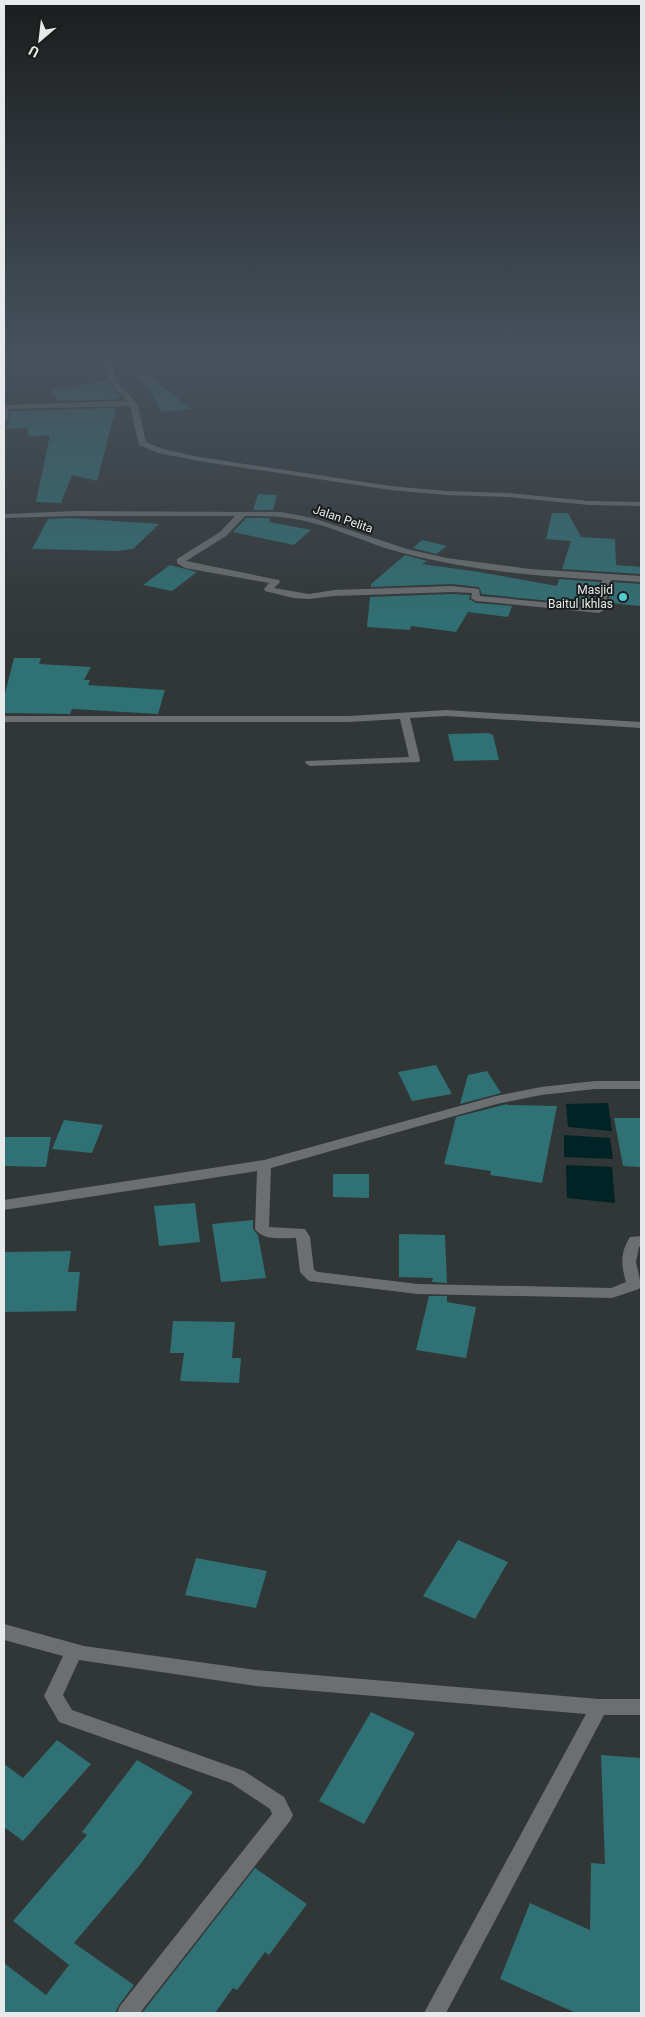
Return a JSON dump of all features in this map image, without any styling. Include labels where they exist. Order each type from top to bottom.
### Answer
[{"type":"street","points":[[162,451],[199,459],[390,488],[446,493],[507,495],[588,503],[641,504]]},
{"type":"street","name":"Jalan Pelita","points":[[4,516],[102,513],[243,513],[294,516],[378,544],[429,557],[480,565],[607,577],[641,578]]},
{"type":"street","points":[[243,513],[223,534],[180,562],[185,565],[276,582],[268,589],[282,593],[321,597],[334,594],[452,589],[476,592],[476,598],[483,599],[599,610],[607,577]]},
{"type":"street","points":[[4,718],[349,719],[456,713],[641,726]]},
{"type":"street","points":[[310,763],[415,760],[404,716]]},
{"type":"street","points":[[4,1205],[264,1165],[324,1150],[496,1100],[541,1091],[595,1085],[641,1085]]},
{"type":"street","points":[[264,1165],[262,1228],[265,1232],[272,1233],[300,1233],[303,1236],[307,1272],[314,1277],[418,1289],[612,1293],[634,1285],[628,1260],[629,1248],[636,1241],[641,1241]]},
{"type":"street","points":[[4,1632],[84,1654],[256,1678],[599,1707],[641,1707]]},
{"type":"street","points":[[74,1651],[53,1696],[66,1716],[237,1777],[277,1803],[283,1815],[127,2013]]},
{"type":"street","points":[[434,2013],[456,1976],[599,1707]]},
{"type":"water","points":[[608,1103],[612,1131],[568,1127],[566,1104]]},
{"type":"water","points":[[564,1135],[610,1138],[613,1159],[564,1157]]},
{"type":"water","points":[[566,1165],[612,1167],[615,1203],[567,1198]]},
{"type":"building","points":[[47,451],[105,451],[97,481],[72,475],[61,503],[36,502]]},
{"type":"building","points":[[258,494],[277,495],[273,510],[253,510]]},
{"type":"building","points":[[552,513],[568,513],[581,537],[615,539],[616,565],[641,567],[641,574],[562,569],[571,541],[546,539]]},
{"type":"building","points":[[69,518],[159,524],[133,549],[118,551],[32,549],[48,519]]},
{"type":"building","points":[[246,518],[270,518],[269,522],[311,530],[294,545],[233,532]]},
{"type":"building","points":[[422,540],[447,546],[436,554],[413,548]]},
{"type":"building","points":[[405,555],[427,561],[422,564],[557,586],[559,579],[600,582],[595,598],[590,598],[590,605],[482,594],[479,587],[452,584],[371,587],[371,584]]},
{"type":"building","points":[[170,565],[197,572],[172,591],[143,585]]},
{"type":"building","name":"Masjid Baitul Ikhlas","points":[[612,582],[641,584],[641,606],[608,603]]},
{"type":"building","points":[[470,595],[469,599],[476,603],[512,606],[508,617],[468,612],[456,632],[411,626],[410,630],[367,627],[370,597]]},
{"type":"building","points":[[14,658],[41,658],[39,664],[91,667],[84,680],[90,680],[88,685],[165,690],[158,714],[72,709],[70,714],[4,713],[4,697]]},
{"type":"building","points":[[488,733],[493,735],[499,760],[454,761],[448,734]]},
{"type":"building","points":[[436,1065],[452,1094],[412,1101],[398,1072]]},
{"type":"building","points":[[487,1071],[501,1093],[460,1104],[468,1075]]},
{"type":"building","points":[[507,1104],[557,1106],[542,1183],[490,1175],[491,1171],[444,1164],[456,1117]]},
{"type":"building","points":[[614,1118],[641,1118],[641,1167],[623,1166]]},
{"type":"building","points":[[64,1120],[103,1125],[92,1153],[52,1149]]},
{"type":"building","points":[[4,1137],[51,1137],[46,1167],[4,1166]]},
{"type":"building","points":[[333,1174],[369,1174],[369,1198],[333,1197]]},
{"type":"building","points":[[195,1203],[200,1242],[159,1246],[154,1206]]},
{"type":"building","points":[[253,1220],[253,1229],[258,1235],[266,1278],[221,1282],[212,1224]]},
{"type":"building","points":[[399,1234],[445,1235],[447,1283],[432,1282],[433,1278],[399,1277]]},
{"type":"building","points":[[71,1251],[68,1272],[80,1272],[76,1311],[4,1312],[4,1252]]},
{"type":"building","points":[[429,1296],[447,1296],[447,1302],[476,1307],[466,1358],[416,1350]]},
{"type":"building","points":[[173,1321],[235,1322],[232,1358],[241,1358],[239,1383],[180,1381],[184,1353],[170,1353]]},
{"type":"building","points":[[458,1540],[508,1562],[475,1619],[423,1596]]},
{"type":"building","points":[[196,1558],[267,1571],[256,1608],[185,1595]]},
{"type":"building","points":[[371,1712],[415,1733],[364,1824],[319,1801]]},
{"type":"building","points":[[57,1740],[91,1764],[23,1841],[4,1827],[4,1764],[23,1778]]},
{"type":"building","points":[[601,1755],[641,1758],[641,2013],[576,2013],[500,1979],[530,1903],[590,1930],[591,1863],[605,1864]]},
{"type":"building","points":[[137,1760],[193,1792],[139,1866],[74,1943],[134,1985],[115,2013],[4,2013],[4,1963],[46,1995],[69,1965],[13,1921],[87,1835],[82,1832]]},
{"type":"building","points":[[255,1868],[307,1904],[269,1955],[265,1952],[237,1990],[233,1988],[215,2013],[142,2013]]},
{"type":"place","name":"Masjid Baitul Ikhlas","points":[[623,597]]}]
